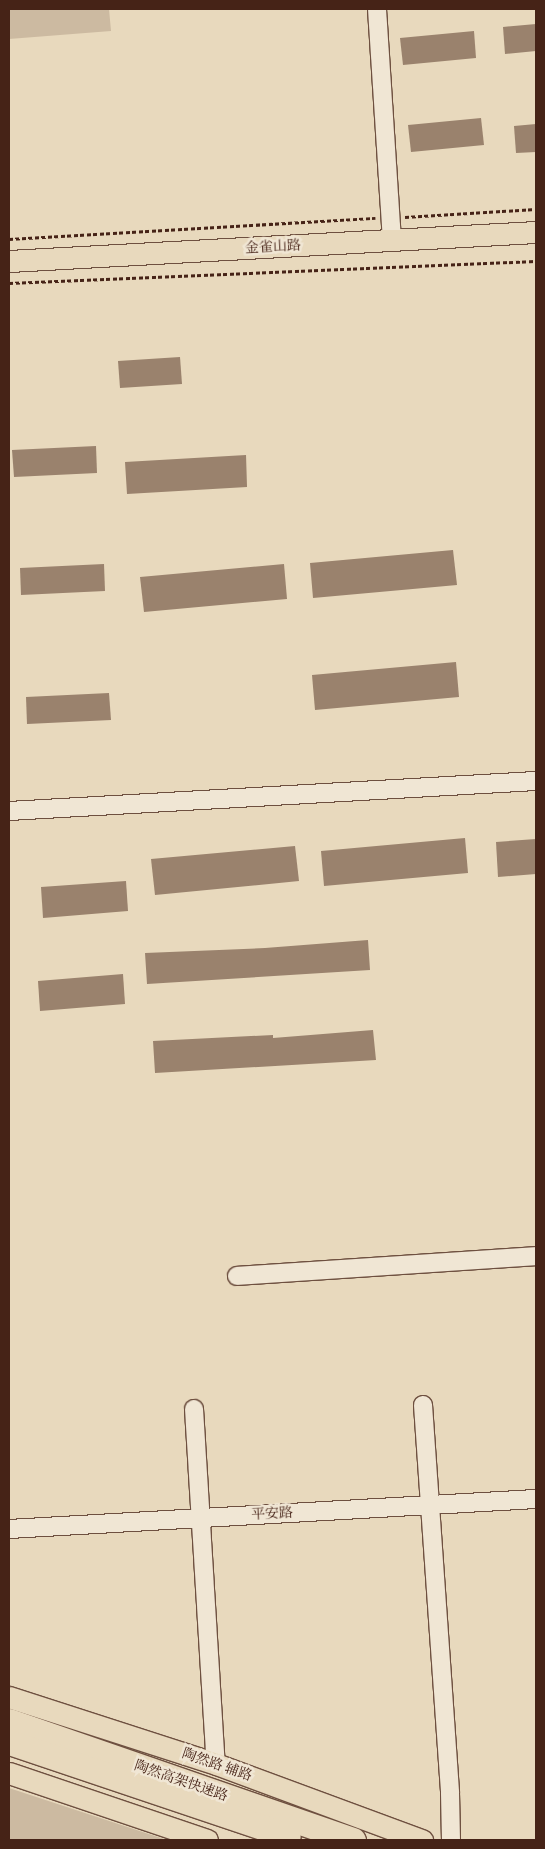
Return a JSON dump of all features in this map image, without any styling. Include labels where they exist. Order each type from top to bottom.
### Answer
[{"type":"highway","name":"陶然高架快速路","points":[[9,1721],[353,1840]]},
{"type":"highway","name":"陶然高架快速路","points":[[9,1742],[300,1840]]},
{"type":"main road","name":"金雀山路","points":[[9,261],[536,232]]},
{"type":"main road","name":"金雀山路","points":[[9,272],[536,245]]},
{"type":"main road","name":"陶然路 辅路","points":[[9,1697],[216,1764],[422,1840]]},
{"type":"main road","points":[[9,1773],[207,1840]]},
{"type":"street","points":[[376,9],[392,240]]},
{"type":"street","points":[[9,811],[536,781]]},
{"type":"street","points":[[237,1276],[536,1256]]},
{"type":"street","points":[[424,1405],[452,1840]]},
{"type":"street","points":[[194,1409],[216,1764]]},
{"type":"street","name":"平安路","points":[[9,1529],[536,1499]]},
{"type":"path","points":[[9,239],[536,210]]},
{"type":"path","points":[[9,283],[536,261]]},
{"type":"shaded area","points":[[9,9],[109,9],[111,31],[9,39]]},
{"type":"shaded area","points":[[9,1788],[167,1840],[9,1840]]},
{"type":"building","points":[[536,24],[536,51],[505,54],[503,27]]},
{"type":"building","points":[[474,31],[476,58],[403,65],[400,38]]},
{"type":"building","points":[[481,118],[484,145],[411,152],[408,125]]},
{"type":"building","points":[[536,124],[536,152],[516,153],[514,126]]},
{"type":"building","points":[[180,357],[182,384],[120,388],[118,361]]},
{"type":"building","points":[[96,446],[97,473],[14,477],[12,450]]},
{"type":"building","points":[[246,455],[247,487],[127,494],[125,462]]},
{"type":"building","points":[[453,550],[457,585],[313,598],[310,563]]},
{"type":"building","points":[[104,564],[105,591],[21,595],[20,568]]},
{"type":"building","points":[[284,564],[287,599],[144,612],[140,577]]},
{"type":"building","points":[[456,662],[459,697],[315,710],[312,675]]},
{"type":"building","points":[[109,693],[111,720],[27,724],[26,697]]},
{"type":"building","points":[[465,838],[468,873],[324,886],[321,851]]},
{"type":"building","points":[[536,839],[536,874],[498,877],[496,842]]},
{"type":"building","points":[[295,846],[299,881],[155,895],[151,859]]},
{"type":"building","points":[[126,881],[128,911],[43,918],[41,887]]},
{"type":"building","points":[[368,940],[370,970],[147,984],[145,953],[265,948]]},
{"type":"building","points":[[123,974],[125,1004],[40,1011],[38,981]]},
{"type":"building","points":[[373,1030],[376,1060],[155,1073],[153,1041],[273,1035],[273,1038]]}]
